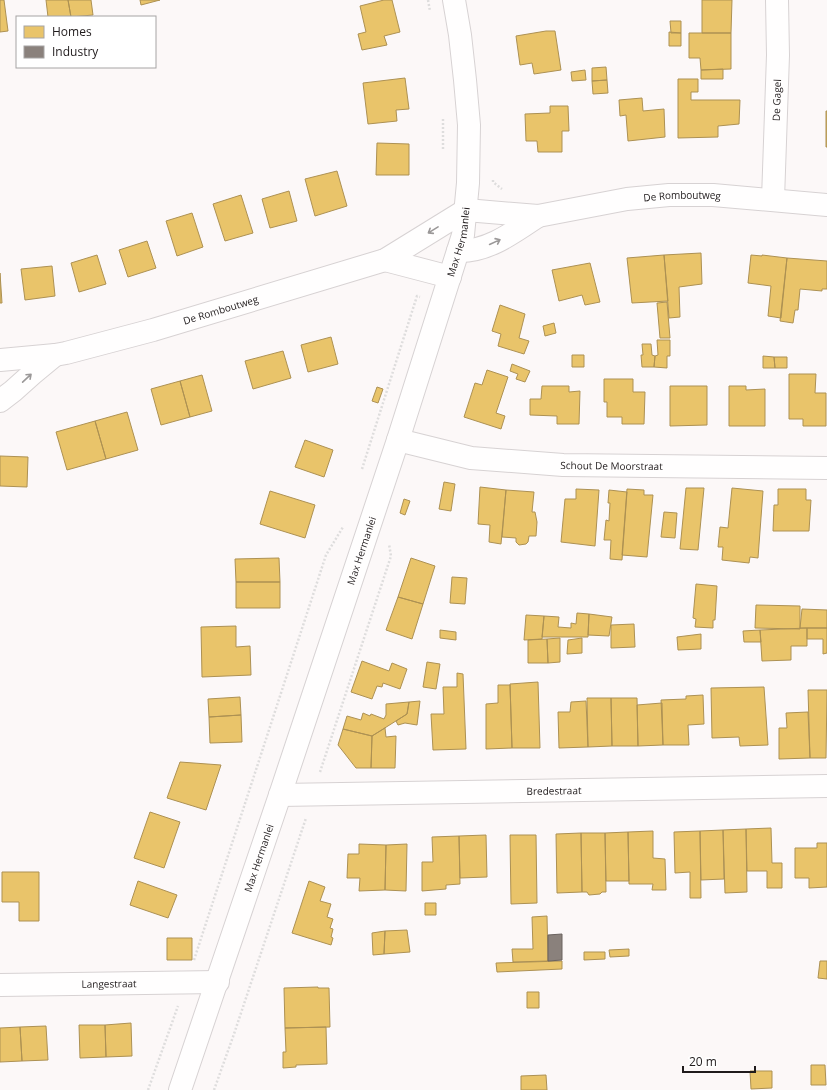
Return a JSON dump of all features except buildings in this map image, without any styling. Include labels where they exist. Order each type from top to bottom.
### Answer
[{"type":"street","name":"Max Hermanlei","points":[[180,1090],[218,982],[398,440],[464,235],[468,125],[466,80],[454,0]]},
{"type":"street","name":"De Gagel","points":[[772,199],[778,55],[777,0]]},
{"type":"street","name":"De Romboutweg","points":[[0,360],[55,356],[153,330],[385,260],[466,210],[538,216],[627,199],[669,195],[713,195],[827,205]]},
{"type":"street","name":"De Romboutweg","points":[[458,251],[472,251],[484,247],[506,236],[538,216]]},
{"type":"street","points":[[385,260],[450,277]]},
{"type":"street","name":"De Romboutweg","points":[[0,401],[55,356]]},
{"type":"street","name":"Schout De Moorstraat","points":[[398,440],[471,458],[563,465],[827,468]]},
{"type":"street","name":"Bredestraat","points":[[280,795],[827,786]]},
{"type":"street","name":"Langestraat","points":[[0,985],[218,982]]},
{"type":"path","points":[[428,0],[431,16]]},
{"type":"path","points":[[443,116],[443,153]]},
{"type":"path","points":[[493,177],[493,182],[504,190]]},
{"type":"path","points":[[360,474],[416,296],[423,298]]},
{"type":"path","points":[[193,963],[326,555],[344,526]]},
{"type":"path","points":[[320,774],[391,556],[389,542]]},
{"type":"path","points":[[214,1090],[234,1034],[306,815]]},
{"type":"path","points":[[148,1090],[178,1006]]}]
